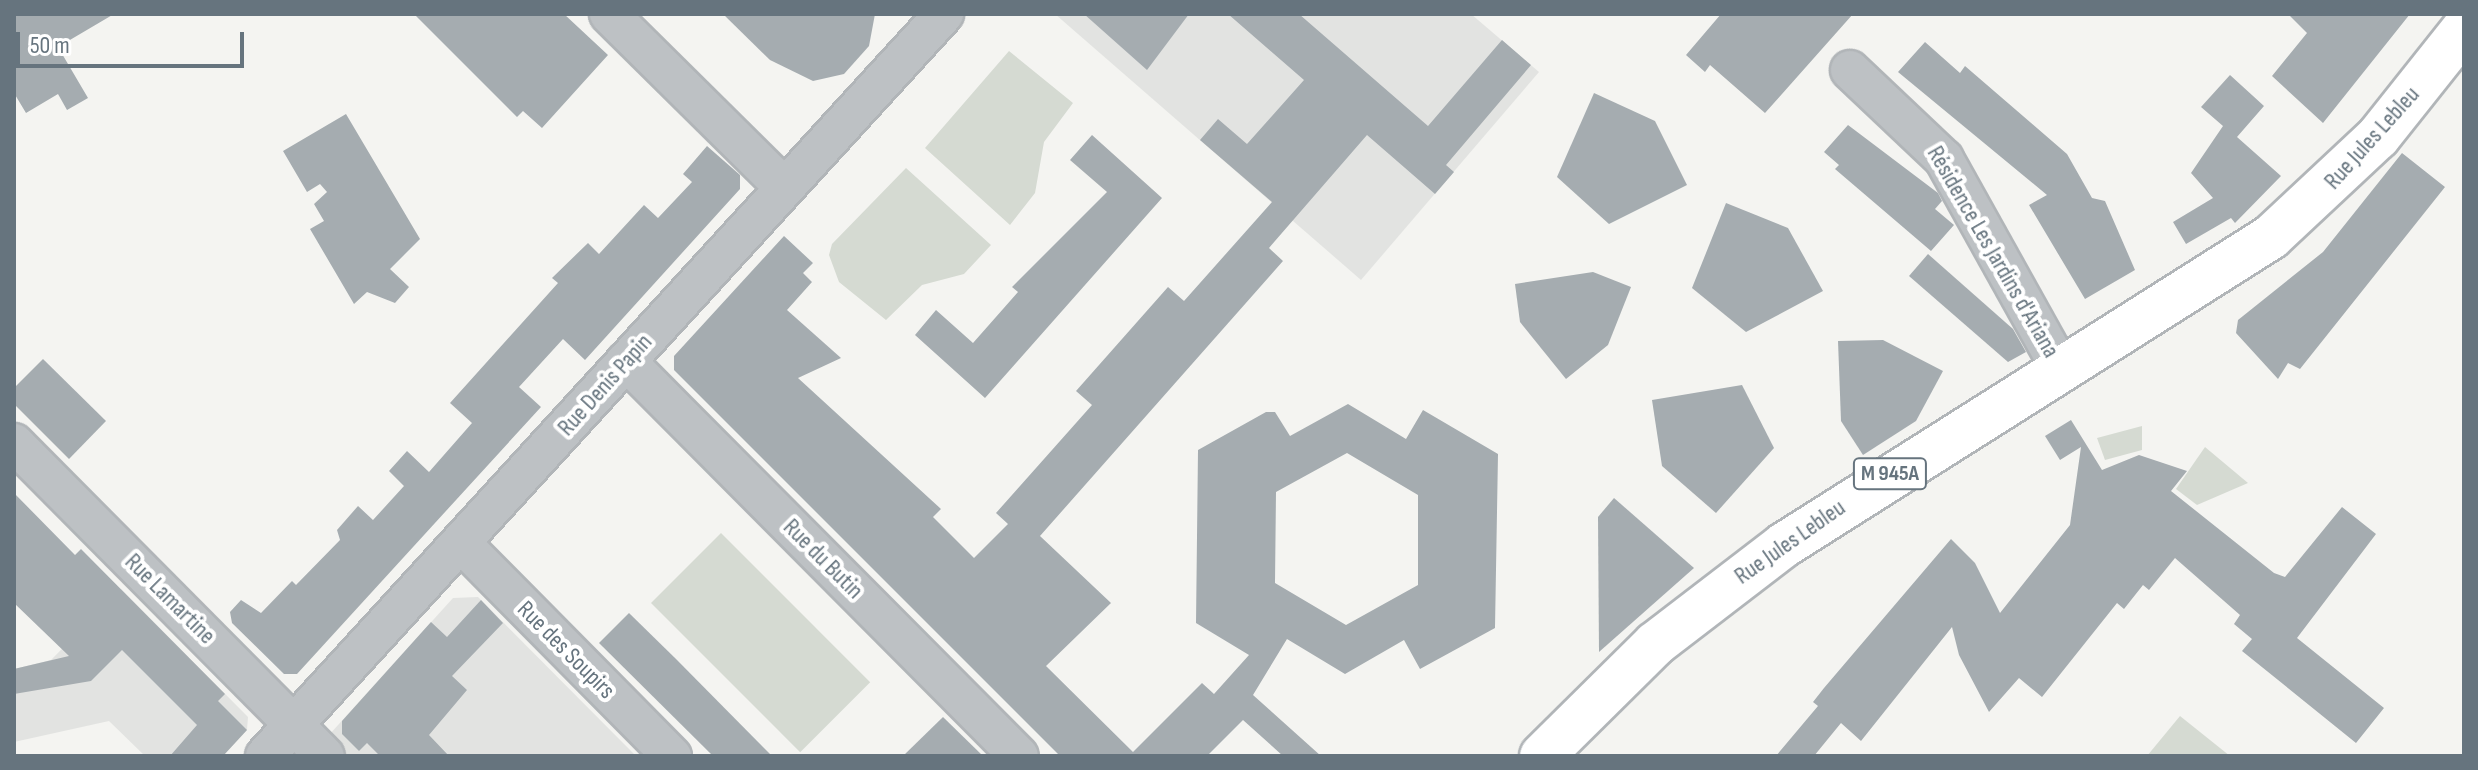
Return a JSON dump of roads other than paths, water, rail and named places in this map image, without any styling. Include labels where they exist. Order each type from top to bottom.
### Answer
[{"type":"main road","name":"Rue Jules Lebleu","points":[[2271,237],[2442,14]]},
{"type":"main road","name":"Rue Jules Lebleu","points":[[1542,756],[1638,659],[1753,567],[1874,483],[2062,371],[2271,237],[2378,137],[2464,29]]},
{"type":"street","points":[[609,14],[785,188]]},
{"type":"street","name":"Rue Denis Papin","points":[[265,756],[944,14]]},
{"type":"street","name":"Résidence Les Jardins d'Ariana","points":[[1850,70],[1944,159],[2062,371]]},
{"type":"street","name":"Rue du Butin","points":[[626,361],[1019,756]]},
{"type":"street","name":"Rue Lamartine","points":[[14,443],[325,756]]},
{"type":"street","name":"Rue des Soupirs","points":[[461,543],[672,756]]}]
